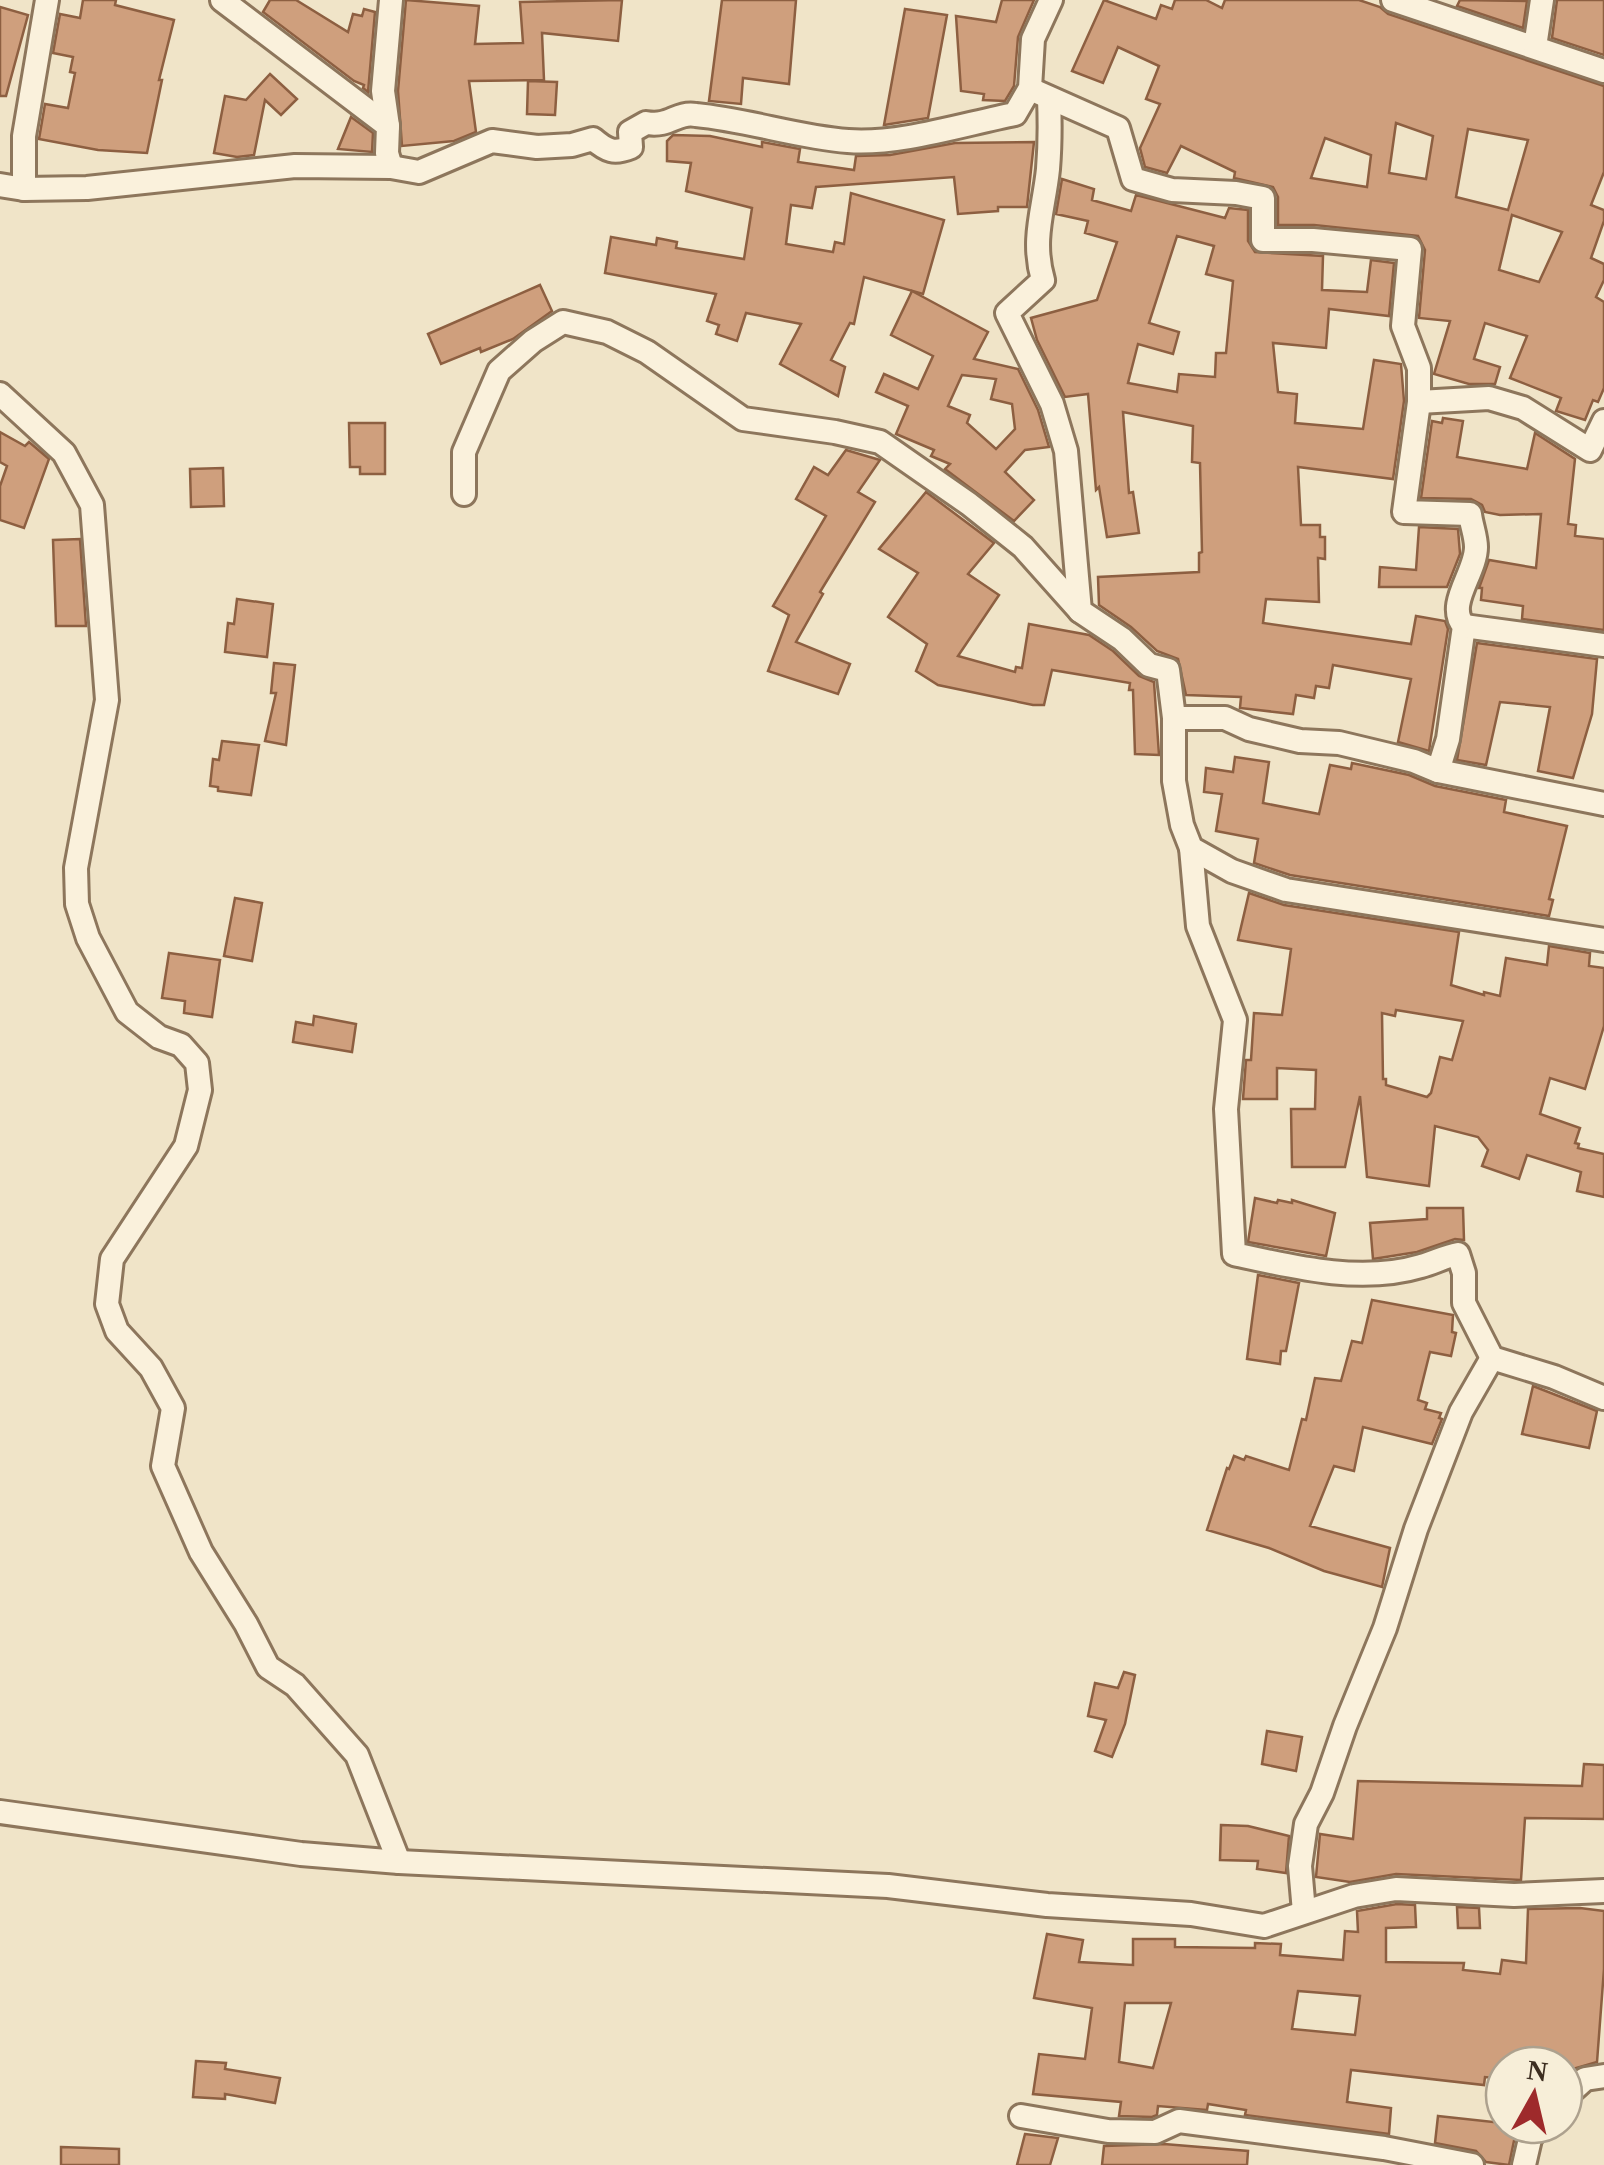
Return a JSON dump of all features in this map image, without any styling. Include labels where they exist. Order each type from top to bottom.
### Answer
[{"type":"street","points":[[24,190],[24,136],[48,0]]},
{"type":"street","points":[[222,0],[388,126]]},
{"type":"street","points":[[390,167],[383,92],[391,0]]},
{"type":"street","points":[[1051,0],[1034,40],[1048,174],[1038,216],[1037,262],[1043,280],[1007,313],[1052,404],[1066,451],[1080,611]]},
{"type":"street","points":[[1393,0],[1604,71]]},
{"type":"street","points":[[1536,47],[1542,0]]},
{"type":"street","points":[[0,185],[24,190],[87,188],[294,166],[390,167],[419,172],[492,142],[537,147],[593,139],[607,150],[618,152],[631,147],[630,132],[646,123],[662,126],[685,114],[744,119],[851,141],[900,136],[1015,114],[1039,93]]},
{"type":"street","points":[[1039,93],[1118,128],[1133,179],[1172,190],[1264,198],[1263,240],[1313,240],[1410,249],[1403,326],[1420,368],[1404,512],[1470,514],[1476,548],[1471,575],[1456,610],[1464,626],[1604,645]]},
{"type":"street","points":[[464,494],[464,452],[499,371],[532,341],[563,322],[608,332],[646,352],[743,420],[880,442],[969,504],[1023,548],[1080,611],[1122,639],[1149,665],[1168,670],[1174,718],[1174,782],[1182,825],[1192,848],[1198,926],[1235,1020],[1226,1110],[1234,1254],[1309,1270],[1370,1274],[1422,1266],[1458,1254],[1464,1273],[1464,1303],[1492,1358],[1604,1398]]},
{"type":"street","points":[[0,394],[64,453],[92,505],[107,700],[76,868],[77,904],[88,938],[127,1012],[159,1037],[181,1045],[197,1063],[200,1090],[186,1146],[112,1259],[107,1304],[117,1330],[151,1368],[173,1408],[164,1466],[201,1552],[268,1667],[295,1685],[358,1755],[399,1862]]},
{"type":"street","points":[[1419,402],[1489,398],[1523,408],[1590,450],[1604,421]]},
{"type":"street","points":[[1438,771],[1448,740],[1464,626]]},
{"type":"street","points":[[1174,718],[1225,718],[1300,741],[1340,743],[1414,761],[1438,771],[1604,804]]},
{"type":"street","points":[[1192,848],[1232,871],[1286,890],[1604,940]]},
{"type":"street","points":[[1304,1912],[1300,1866],[1306,1824],[1322,1793],[1344,1726],[1385,1628],[1416,1529],[1461,1412],[1492,1358]]},
{"type":"street","points":[[0,1812],[220,1845],[399,1862],[902,1887],[1047,1905],[1191,1914],[1264,1926],[1354,1896],[1396,1889],[1514,1895],[1604,1891]]},
{"type":"street","points":[[1021,2116],[1108,2131],[1155,2132],[1179,2121],[1384,2148],[1472,2165]]},
{"type":"building","points":[[83,0],[116,0],[115,5],[174,20],[147,153],[98,150],[39,139],[45,104],[68,108],[75,73],[70,72],[73,57],[53,53],[60,14],[80,18]]},
{"type":"building","points":[[270,0],[296,0],[348,32],[353,14],[362,16],[364,9],[375,12],[368,92],[364,85],[263,12]]},
{"type":"building","points":[[406,0],[479,6],[475,44],[523,43],[520,2],[622,0],[618,41],[542,33],[544,80],[469,81],[476,132],[454,141],[402,146],[398,91]]},
{"type":"building","points":[[722,0],[796,0],[789,84],[743,78],[741,104],[709,101]]},
{"type":"building","points":[[1002,0],[1034,0],[1018,37],[1014,86],[1005,101],[983,100],[984,94],[961,91],[956,16],[996,22]]},
{"type":"building","points":[[1104,0],[1156,19],[1161,5],[1172,9],[1175,0],[1206,0],[1222,8],[1225,0],[1359,0],[1388,14],[1604,86],[1604,172],[1591,205],[1604,210],[1591,258],[1604,264],[1604,280],[1596,297],[1604,302],[1604,388],[1598,402],[1593,400],[1585,420],[1556,411],[1561,398],[1510,378],[1527,336],[1485,323],[1474,359],[1500,367],[1495,384],[1469,384],[1434,374],[1450,321],[1419,318],[1425,250],[1418,236],[1278,225],[1278,197],[1273,187],[1234,178],[1235,172],[1181,146],[1167,173],[1145,167],[1140,148],[1160,104],[1146,99],[1159,66],[1118,47],[1103,83],[1072,71]],"holes":[[[1396,123],[1433,136],[1426,179],[1389,173]],[[1468,129],[1528,140],[1508,210],[1456,197]],[[1325,138],[1371,155],[1367,187],[1311,178]],[[1512,215],[1562,232],[1539,282],[1499,270]]]},
{"type":"building","points":[[1460,0],[1527,1],[1523,28],[1457,6]]},
{"type":"building","points":[[1557,0],[1604,0],[1604,55],[1552,38]]},
{"type":"building","points":[[0,7],[28,15],[6,96],[0,96]]},
{"type":"building","points":[[905,9],[947,15],[928,118],[884,125]]},
{"type":"building","points":[[270,74],[297,99],[281,115],[265,100],[254,155],[214,153],[225,96],[246,100]]},
{"type":"building","points":[[528,81],[557,82],[555,115],[527,114]]},
{"type":"building","points":[[351,117],[373,133],[372,152],[338,149]]},
{"type":"building","points":[[673,135],[710,136],[762,147],[762,142],[800,149],[798,162],[854,170],[856,156],[890,155],[955,143],[1034,142],[1027,207],[958,214],[954,177],[816,187],[812,208],[791,205],[786,244],[833,252],[835,242],[844,244],[851,193],[944,220],[923,294],[864,277],[854,324],[850,323],[831,360],[845,367],[838,396],[780,364],[801,324],[746,313],[737,341],[716,334],[719,325],[707,321],[716,294],[605,273],[611,237],[656,245],[657,238],[677,242],[676,248],[744,259],[752,208],[686,191],[691,163],[667,161],[667,141]]},
{"type":"building","points":[[1062,179],[1094,189],[1092,200],[1131,211],[1136,195],[1225,218],[1229,208],[1248,210],[1248,241],[1255,252],[1323,256],[1322,290],[1367,292],[1371,260],[1394,263],[1389,316],[1329,309],[1326,348],[1273,343],[1278,392],[1297,394],[1295,423],[1363,429],[1374,360],[1401,364],[1404,401],[1393,479],[1298,467],[1301,525],[1320,525],[1320,537],[1325,537],[1325,559],[1318,558],[1319,602],[1266,599],[1263,623],[1411,644],[1416,616],[1445,621],[1448,629],[1429,751],[1398,742],[1411,679],[1333,665],[1329,688],[1316,686],[1314,698],[1296,695],[1293,714],[1240,708],[1241,697],[1186,695],[1178,659],[1157,651],[1099,605],[1098,577],[1199,572],[1200,463],[1192,462],[1193,426],[1123,412],[1129,493],[1133,492],[1139,533],[1107,537],[1099,487],[1096,490],[1088,394],[1065,397],[1037,340],[1031,318],[1097,300],[1117,242],[1085,233],[1088,221],[1056,214]],"holes":[[[1177,236],[1214,246],[1206,274],[1233,281],[1226,353],[1216,353],[1215,377],[1179,374],[1177,392],[1128,383],[1138,344],[1173,354],[1179,332],[1149,323]]]},
{"type":"building","points":[[540,285],[552,311],[513,339],[441,364],[428,334]]},
{"type":"building","points":[[912,291],[988,332],[974,359],[1018,369],[1038,410],[1049,447],[1025,450],[1005,472],[1034,500],[1014,521],[945,469],[950,464],[931,456],[934,450],[896,434],[908,406],[876,392],[884,374],[918,389],[933,356],[891,335]],"holes":[[[962,375],[996,379],[991,399],[1012,404],[1015,429],[996,449],[967,423],[970,415],[948,406]]]},
{"type":"building","points":[[1443,418],[1463,421],[1457,457],[1527,469],[1535,433],[1575,459],[1568,524],[1576,525],[1575,536],[1604,539],[1604,630],[1522,619],[1523,606],[1481,600],[1479,588],[1489,560],[1536,568],[1541,514],[1500,515],[1485,512],[1482,505],[1471,499],[1421,498],[1432,421],[1442,423]]},
{"type":"building","points":[[349,423],[385,423],[385,474],[360,474],[360,467],[350,467]]},
{"type":"building","points":[[0,432],[25,446],[29,442],[49,459],[24,528],[0,520],[0,486],[7,466],[0,462]]},
{"type":"building","points":[[846,450],[880,460],[858,492],[875,502],[820,592],[823,594],[796,642],[850,664],[838,694],[768,671],[789,615],[773,606],[826,516],[796,499],[814,467],[828,475]]},
{"type":"building","points":[[223,468],[224,506],[191,507],[190,469]]},
{"type":"building","points":[[926,492],[994,543],[968,574],[999,595],[958,656],[1015,672],[1016,667],[1022,668],[1029,624],[1089,635],[1139,676],[1154,682],[1159,755],[1135,754],[1130,683],[1052,670],[1044,705],[1033,705],[938,685],[916,671],[927,644],[888,617],[918,573],[879,549]]},
{"type":"building","points":[[1419,527],[1458,529],[1460,554],[1447,587],[1379,587],[1380,567],[1416,570]]},
{"type":"building","points":[[80,539],[86,626],[56,626],[53,540]]},
{"type":"building","points":[[237,599],[273,604],[267,657],[225,652],[228,623],[234,624]]},
{"type":"building","points":[[1477,643],[1597,659],[1592,714],[1573,778],[1538,771],[1550,707],[1500,702],[1486,765],[1457,760]]},
{"type":"building","points":[[274,663],[295,665],[286,745],[265,741],[276,693],[271,693]]},
{"type":"building","points":[[222,741],[259,745],[251,795],[218,791],[218,787],[210,786],[213,759],[219,760]]},
{"type":"building","points":[[1235,757],[1269,762],[1263,803],[1319,814],[1330,765],[1351,769],[1352,763],[1506,800],[1504,812],[1567,826],[1549,899],[1553,900],[1549,916],[1290,875],[1254,863],[1258,839],[1216,831],[1222,794],[1204,792],[1206,768],[1233,772]]},
{"type":"building","points":[[1249,893],[1284,905],[1459,932],[1451,985],[1484,995],[1500,996],[1506,958],[1547,965],[1549,946],[1590,953],[1589,966],[1604,968],[1604,1026],[1585,1089],[1550,1078],[1540,1114],[1580,1128],[1575,1143],[1578,1148],[1604,1154],[1604,1197],[1577,1191],[1581,1172],[1527,1155],[1519,1179],[1482,1166],[1488,1150],[1478,1137],[1435,1126],[1429,1186],[1367,1177],[1360,1096],[1345,1167],[1292,1167],[1291,1109],[1315,1109],[1316,1070],[1277,1068],[1277,1099],[1243,1099],[1254,1013],[1282,1015],[1291,949],[1238,940]],"holes":[[[1396,1010],[1463,1021],[1452,1060],[1440,1057],[1427,1097],[1386,1085],[1382,1013],[1395,1016]]]},
{"type":"building","points":[[235,898],[262,903],[252,961],[224,956]]},
{"type":"building","points":[[169,953],[220,960],[212,1017],[184,1013],[185,1001],[162,998]]},
{"type":"building","points":[[314,1016],[356,1024],[352,1052],[293,1042],[296,1022],[313,1025]]},
{"type":"building","points":[[1255,1198],[1277,1203],[1292,1200],[1335,1213],[1326,1256],[1248,1242]]},
{"type":"building","points":[[1427,1208],[1463,1208],[1464,1240],[1373,1259],[1370,1223],[1427,1219]]},
{"type":"building","points":[[1258,1275],[1299,1283],[1280,1364],[1247,1359]]},
{"type":"building","points":[[1372,1300],[1453,1315],[1452,1332],[1456,1333],[1451,1356],[1430,1352],[1418,1400],[1427,1403],[1425,1409],[1441,1413],[1432,1444],[1363,1427],[1354,1471],[1334,1466],[1310,1526],[1390,1548],[1382,1587],[1207,1530],[1234,1456],[1289,1470],[1315,1378],[1341,1381],[1352,1341],[1362,1343]]},
{"type":"building","points":[[1533,1386],[1597,1411],[1589,1448],[1522,1434]]},
{"type":"building","points":[[1124,1672],[1135,1675],[1125,1724],[1112,1757],[1095,1751],[1106,1720],[1088,1716],[1095,1683],[1118,1688]]},
{"type":"building","points":[[1267,1731],[1302,1737],[1296,1771],[1262,1764]]},
{"type":"building","points":[[1584,1764],[1604,1765],[1604,1819],[1525,1818],[1521,1880],[1396,1874],[1350,1882],[1316,1877],[1320,1834],[1353,1839],[1358,1781],[1582,1786]]},
{"type":"building","points":[[1221,1825],[1248,1826],[1289,1836],[1286,1873],[1257,1869],[1258,1861],[1220,1860]]},
{"type":"building","points":[[1415,1905],[1416,1927],[1386,1928],[1386,1962],[1464,1963],[1463,1970],[1500,1974],[1502,1960],[1526,1963],[1528,1909],[1604,1911],[1597,2062],[1584,2066],[1584,2045],[1484,2045],[1484,2085],[1351,2070],[1347,2102],[1391,2108],[1389,2134],[1245,2115],[1246,2110],[1208,2104],[1207,2110],[1158,2106],[1157,2115],[1152,2117],[1119,2116],[1121,2102],[1033,2094],[1039,2054],[1085,2059],[1092,2008],[1034,1998],[1047,1934],[1083,1940],[1079,1962],[1133,1965],[1133,1939],[1175,1939],[1175,1947],[1255,1948],[1255,1943],[1281,1944],[1280,1955],[1343,1960],[1345,1931],[1358,1932],[1357,1911]],"holes":[[[1298,1991],[1360,1996],[1355,2035],[1292,2029]],[[1125,2003],[1171,2003],[1153,2068],[1119,2062]]]},
{"type":"building","points":[[1457,1907],[1479,1908],[1480,1928],[1458,1928]]},
{"type":"building","points":[[196,2061],[226,2063],[225,2069],[280,2078],[275,2103],[225,2094],[225,2099],[193,2097]]},
{"type":"building","points":[[1438,2116],[1484,2121],[1484,2145],[1513,2145],[1509,2165],[1486,2162],[1476,2151],[1435,2143]]},
{"type":"building","points":[[1025,2134],[1058,2138],[1050,2165],[1017,2165]]},
{"type":"building","points":[[1164,2144],[1248,2151],[1247,2165],[1102,2165],[1104,2146]]},
{"type":"building","points":[[61,2147],[119,2149],[119,2165],[61,2165]]}]
